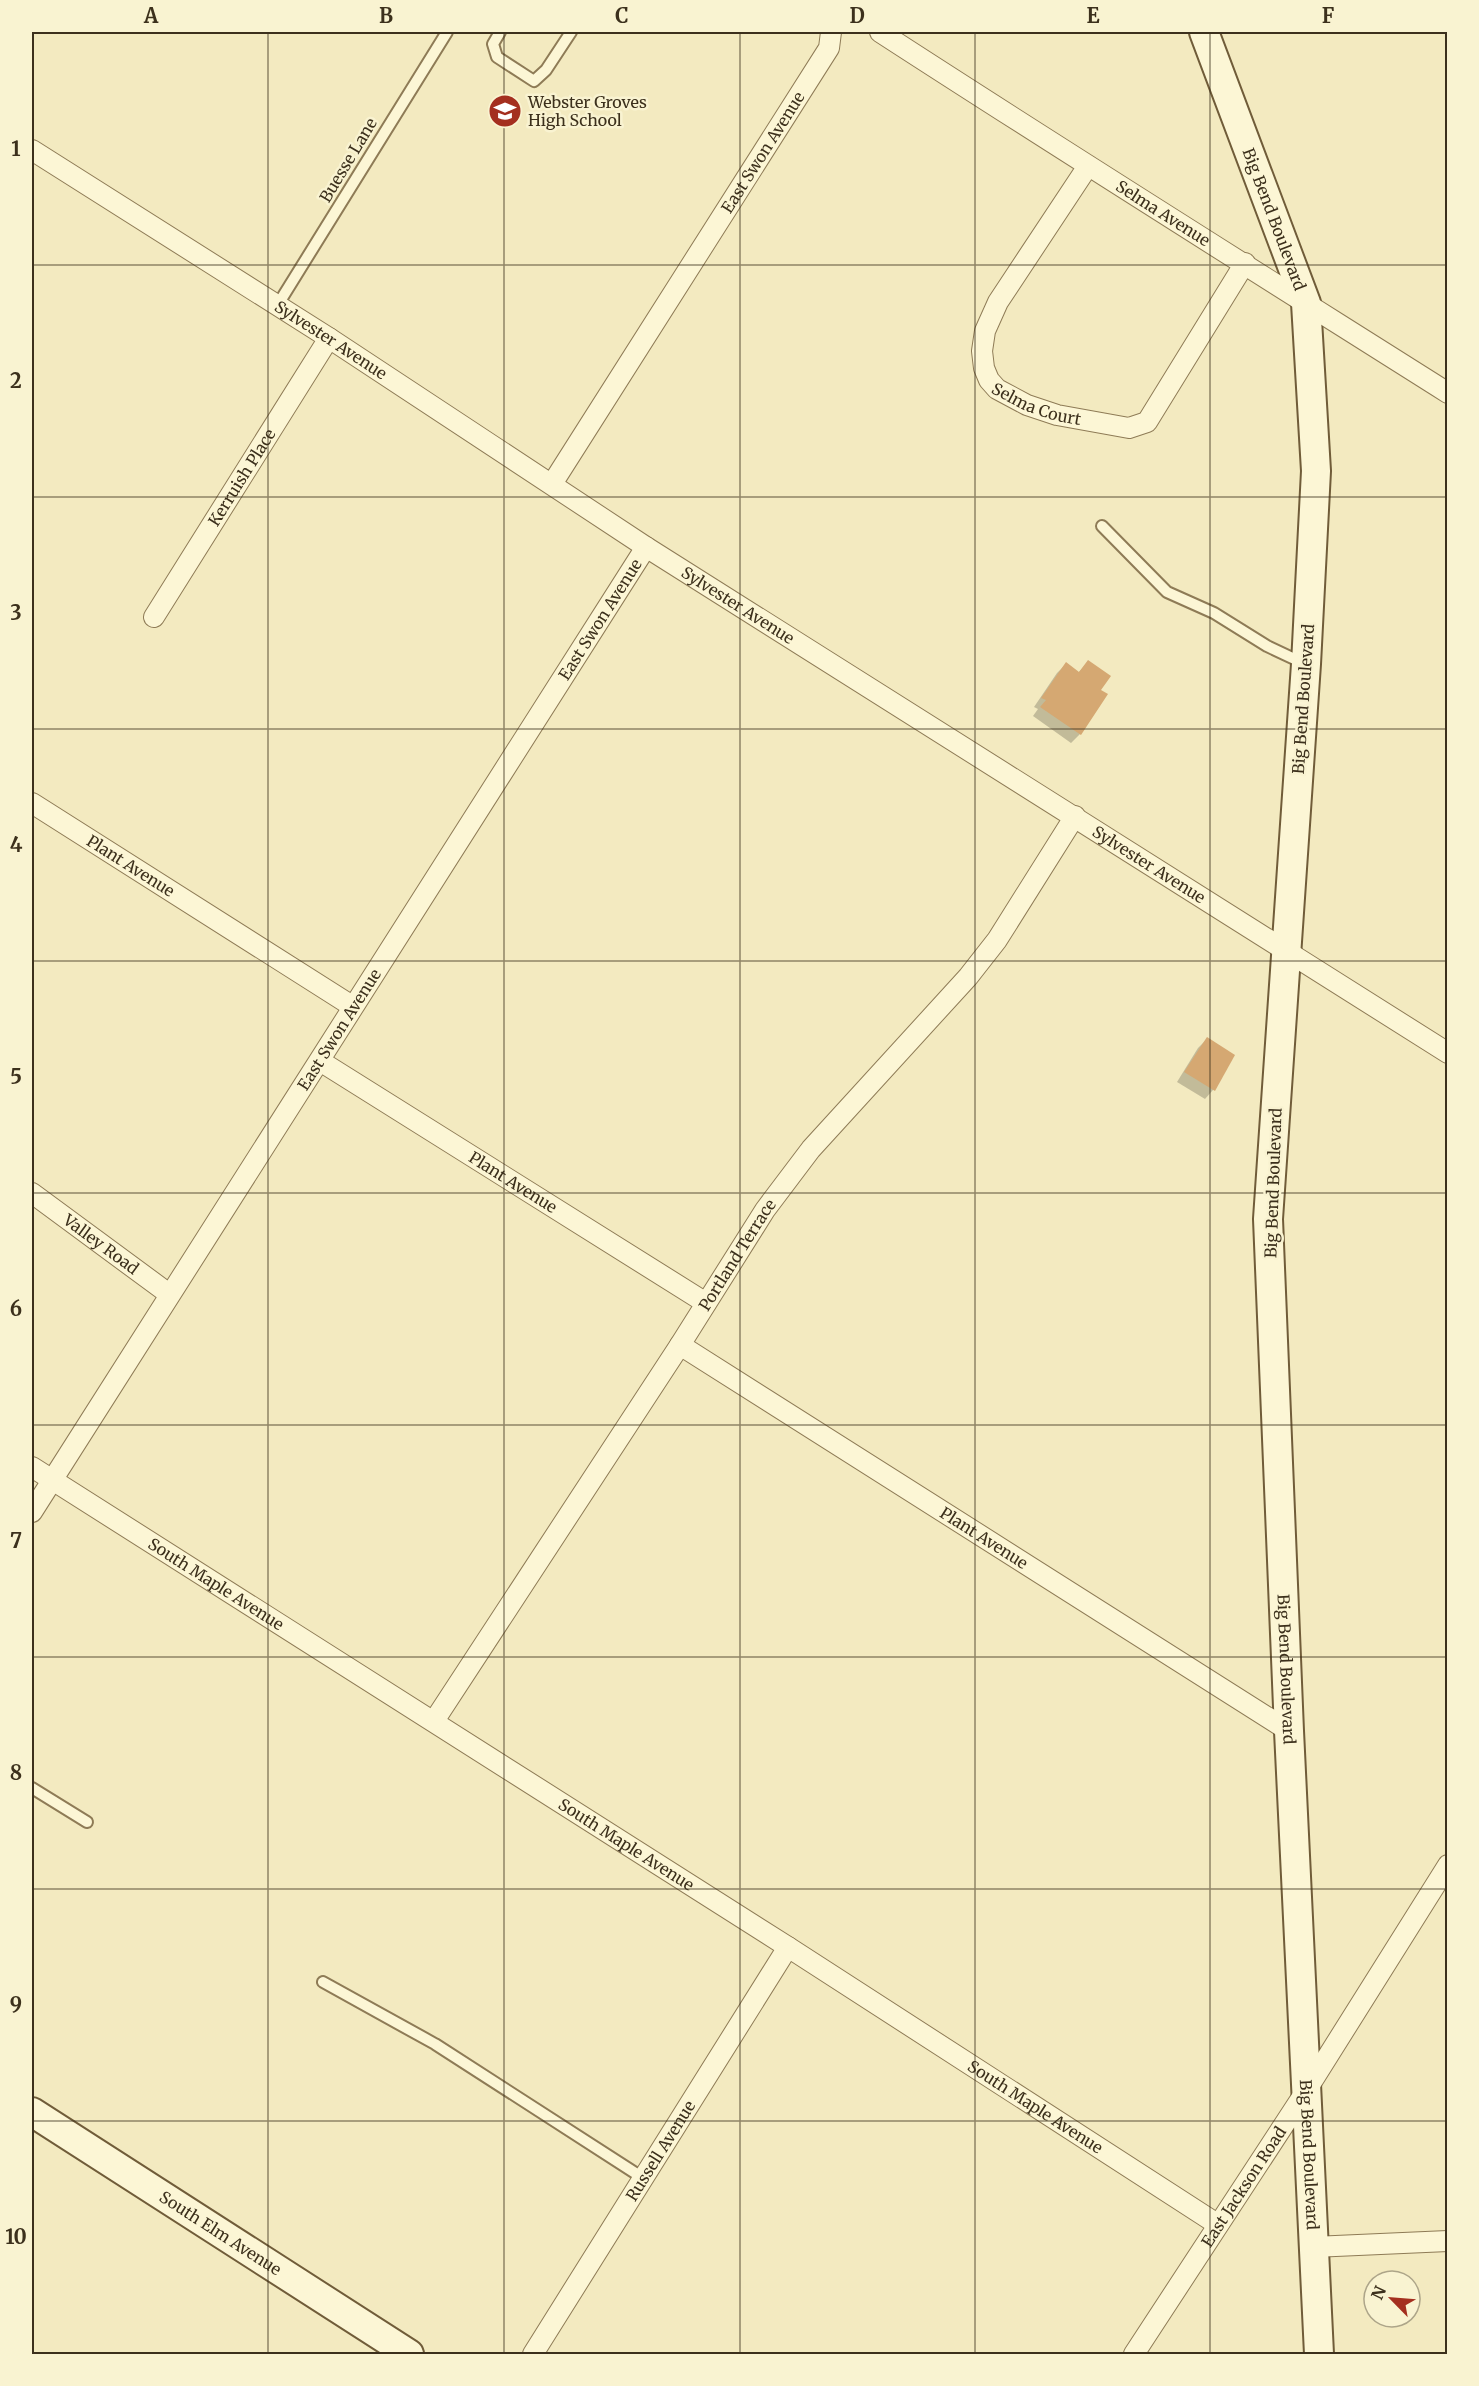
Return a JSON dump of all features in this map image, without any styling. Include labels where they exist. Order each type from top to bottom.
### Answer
[{"type":"main road","name":"Big Bend Boulevard","points":[[1204,32],[1306,303],[1316,471],[1306,664],[1268,1219],[1289,1731],[1320,2355]]},
{"type":"main road","name":"South Elm Avenue","points":[[32,2112],[409,2355]]},
{"type":"street","name":"East Swon Avenue","points":[[552,484],[829,48],[831,32]]},
{"type":"street","name":"Selma Avenue","points":[[880,32],[1448,393]]},
{"type":"street","name":"Sylvester Avenue","points":[[32,150],[329,338],[646,547],[1448,1053]]},
{"type":"street","name":"Selma Court","points":[[1088,166],[999,302],[985,331],[982,351],[984,368],[989,380],[1010,397],[1057,415],[1129,428],[1147,422],[1245,263]]},
{"type":"street","name":"Kerruish Place","points":[[154,616],[329,338]]},
{"type":"street","name":"East Swon Avenue","points":[[32,1512],[646,547]]},
{"type":"street","name":"Plant Avenue","points":[[32,803],[352,1006]]},
{"type":"street","name":"Portland Terrace","points":[[434,1721],[680,1345],[765,1210],[811,1149],[968,977],[997,940],[1075,816]]},
{"type":"street","name":"Plant Avenue","points":[[320,1061],[706,1303]]},
{"type":"street","name":"Valley Road","points":[[32,1193],[169,1294]]},
{"type":"street","name":"Plant Avenue","points":[[680,1345],[1289,1731]]},
{"type":"street","name":"South Maple Avenue","points":[[32,1467],[788,1947],[1217,2224]]},
{"type":"street","name":"East Jackson Road","points":[[1134,2355],[1217,2224],[1306,2091],[1448,1865]]},
{"type":"street","name":"Russell Avenue","points":[[533,2355],[788,1947]]},
{"type":"street","points":[[1313,2247],[1448,2241]]},
{"type":"lane","name":"Buesse Lane","points":[[277,306],[447,32]]},
{"type":"lane","points":[[500,32],[492,44],[497,57],[534,81],[546,70],[571,32]]},
{"type":"lane","points":[[1102,526],[1167,592],[1214,613],[1267,646],[1306,664]]},
{"type":"lane","points":[[32,1788],[87,1822]]},
{"type":"lane","points":[[322,1983],[435,2044],[643,2178]]},
{"type":"building","points":[[1088,660],[1111,676],[1101,690],[1108,694],[1081,735],[1040,707],[1046,700],[1041,698],[1066,662],[1079,672]]},
{"type":"building","points":[[1207,1037],[1235,1055],[1215,1091],[1184,1072]]},
{"type":"place","name":"Webster Groves High School","points":[[505,111]]}]
